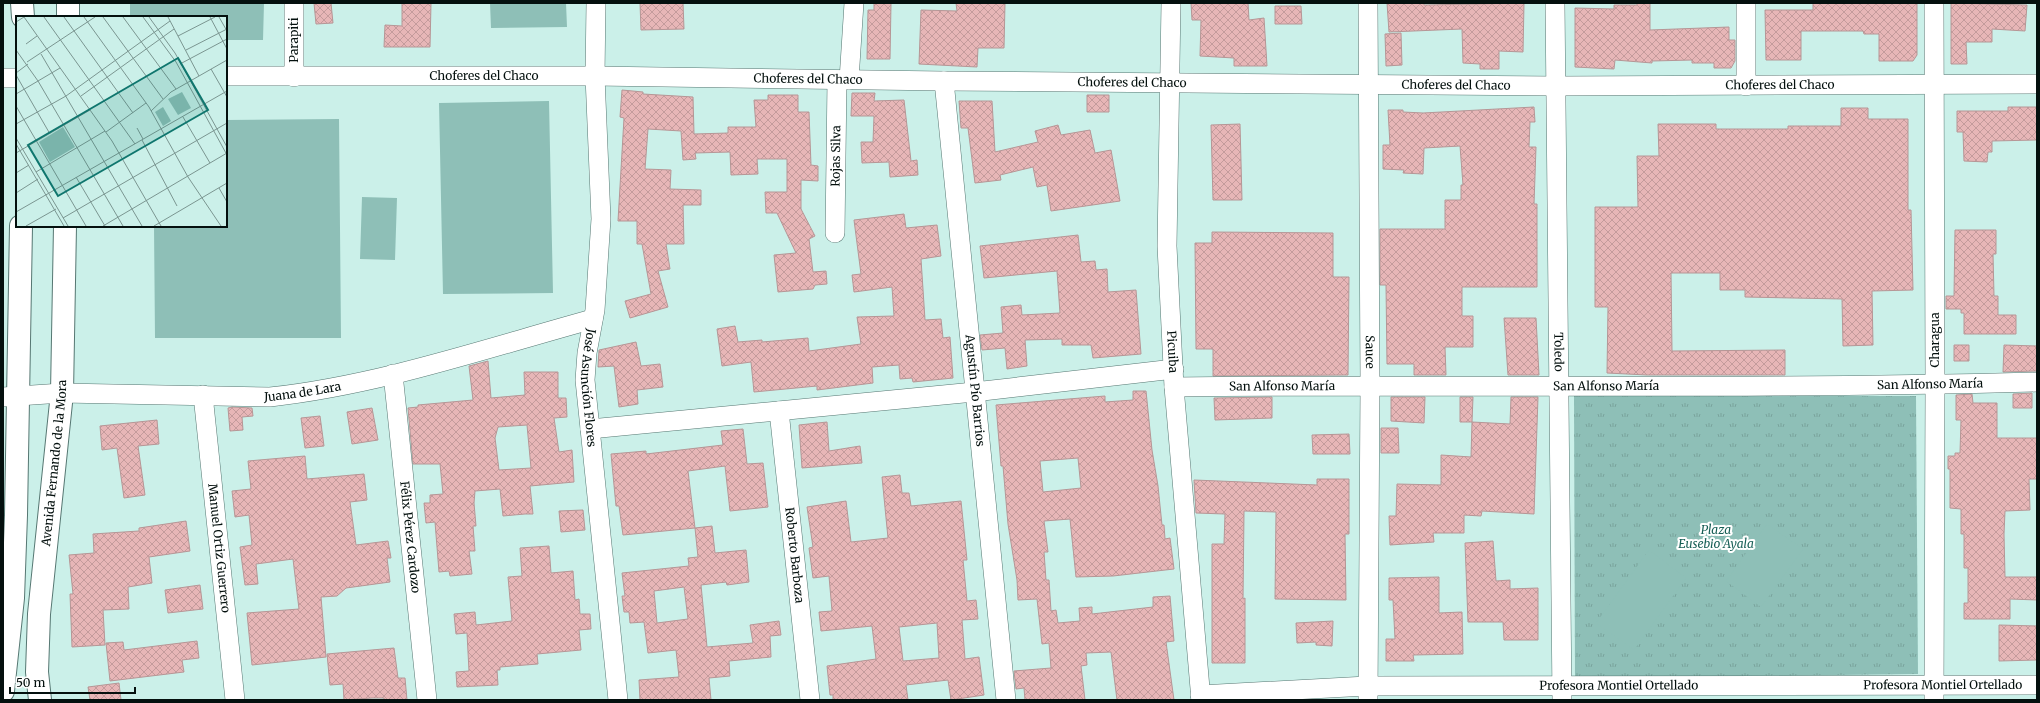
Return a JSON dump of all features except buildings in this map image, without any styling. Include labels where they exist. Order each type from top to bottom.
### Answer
[{"type":"main road","points":[[22,3],[23,16]]},
{"type":"main road","points":[[68,3],[68,16]]},
{"type":"main road","points":[[3,691],[6,628],[13,598],[16,515],[10,397],[21,227]]},
{"type":"main road","name":"Avenida Fernando de la Mora","points":[[40,700],[37,672],[39,614],[62,393],[65,227]]},
{"type":"street","name":"Parapiti","points":[[294,3],[294,77]]},
{"type":"street","name":"José Asunción Flores","points":[[596,3],[595,76],[601,219],[593,319],[587,353],[585,380],[618,700]]},
{"type":"street","name":"Rojas Silva","points":[[835,233],[844,80],[854,3]]},
{"type":"street","name":"Picuiba","points":[[1171,3],[1167,246],[1174,378],[1201,697]]},
{"type":"street","name":"Sauce","points":[[1368,3],[1370,385],[1368,693]]},
{"type":"street","name":"Toledo","points":[[1555,3],[1562,693]]},
{"type":"street","points":[[1746,3],[1746,86]]},
{"type":"street","name":"Charagua","points":[[1934,3],[1934,692]]},
{"type":"street","name":"Choferes del Chaco","points":[[227,76],[595,76],[844,80],[1556,86],[2037,84]]},
{"type":"street","points":[[3,78],[16,78]]},
{"type":"street","name":"Agustín Pío Barrios","points":[[944,81],[1006,700]]},
{"type":"street","name":"Juana de Lara","points":[[10,397],[62,393],[277,396],[333,387],[393,374],[593,319]]},
{"type":"street","name":"Félix Pérez Cardozo","points":[[393,374],[427,700]]},
{"type":"street","name":"San Alfonso María","points":[[590,429],[974,392],[1174,378],[1370,385],[1935,385],[2037,382]]},
{"type":"street","name":"Manuel Ortiz Guerrero","points":[[203,395],[235,700]]},
{"type":"street","name":"Roberto Barboza","points":[[779,411],[810,700]]},
{"type":"street","name":"Profesora Montiel Ortellado","points":[[1201,697],[1368,693],[1934,692],[2037,685]]},
{"type":"green space","points":[[130,3],[264,3],[263,40],[227,40],[227,16],[130,16]]},
{"type":"green space","points":[[490,3],[566,3],[567,27],[491,28]]},
{"type":"green space","points":[[549,101],[553,293],[443,294],[439,103]]},
{"type":"green space","points":[[339,119],[341,338],[155,338],[154,227],[227,227],[227,120]]},
{"type":"green space","points":[[362,197],[397,198],[395,260],[360,259]]},
{"type":"green space","name":"Plaza Eusebio Ayala","points":[[1574,396],[1916,396],[1918,674],[1575,678]]},
{"type":"green space","points":[[1767,524],[1803,549],[1761,607],[1726,581]]},
{"type":"green space","points":[[1649,550],[1686,578],[1634,650],[1596,623]]}]
